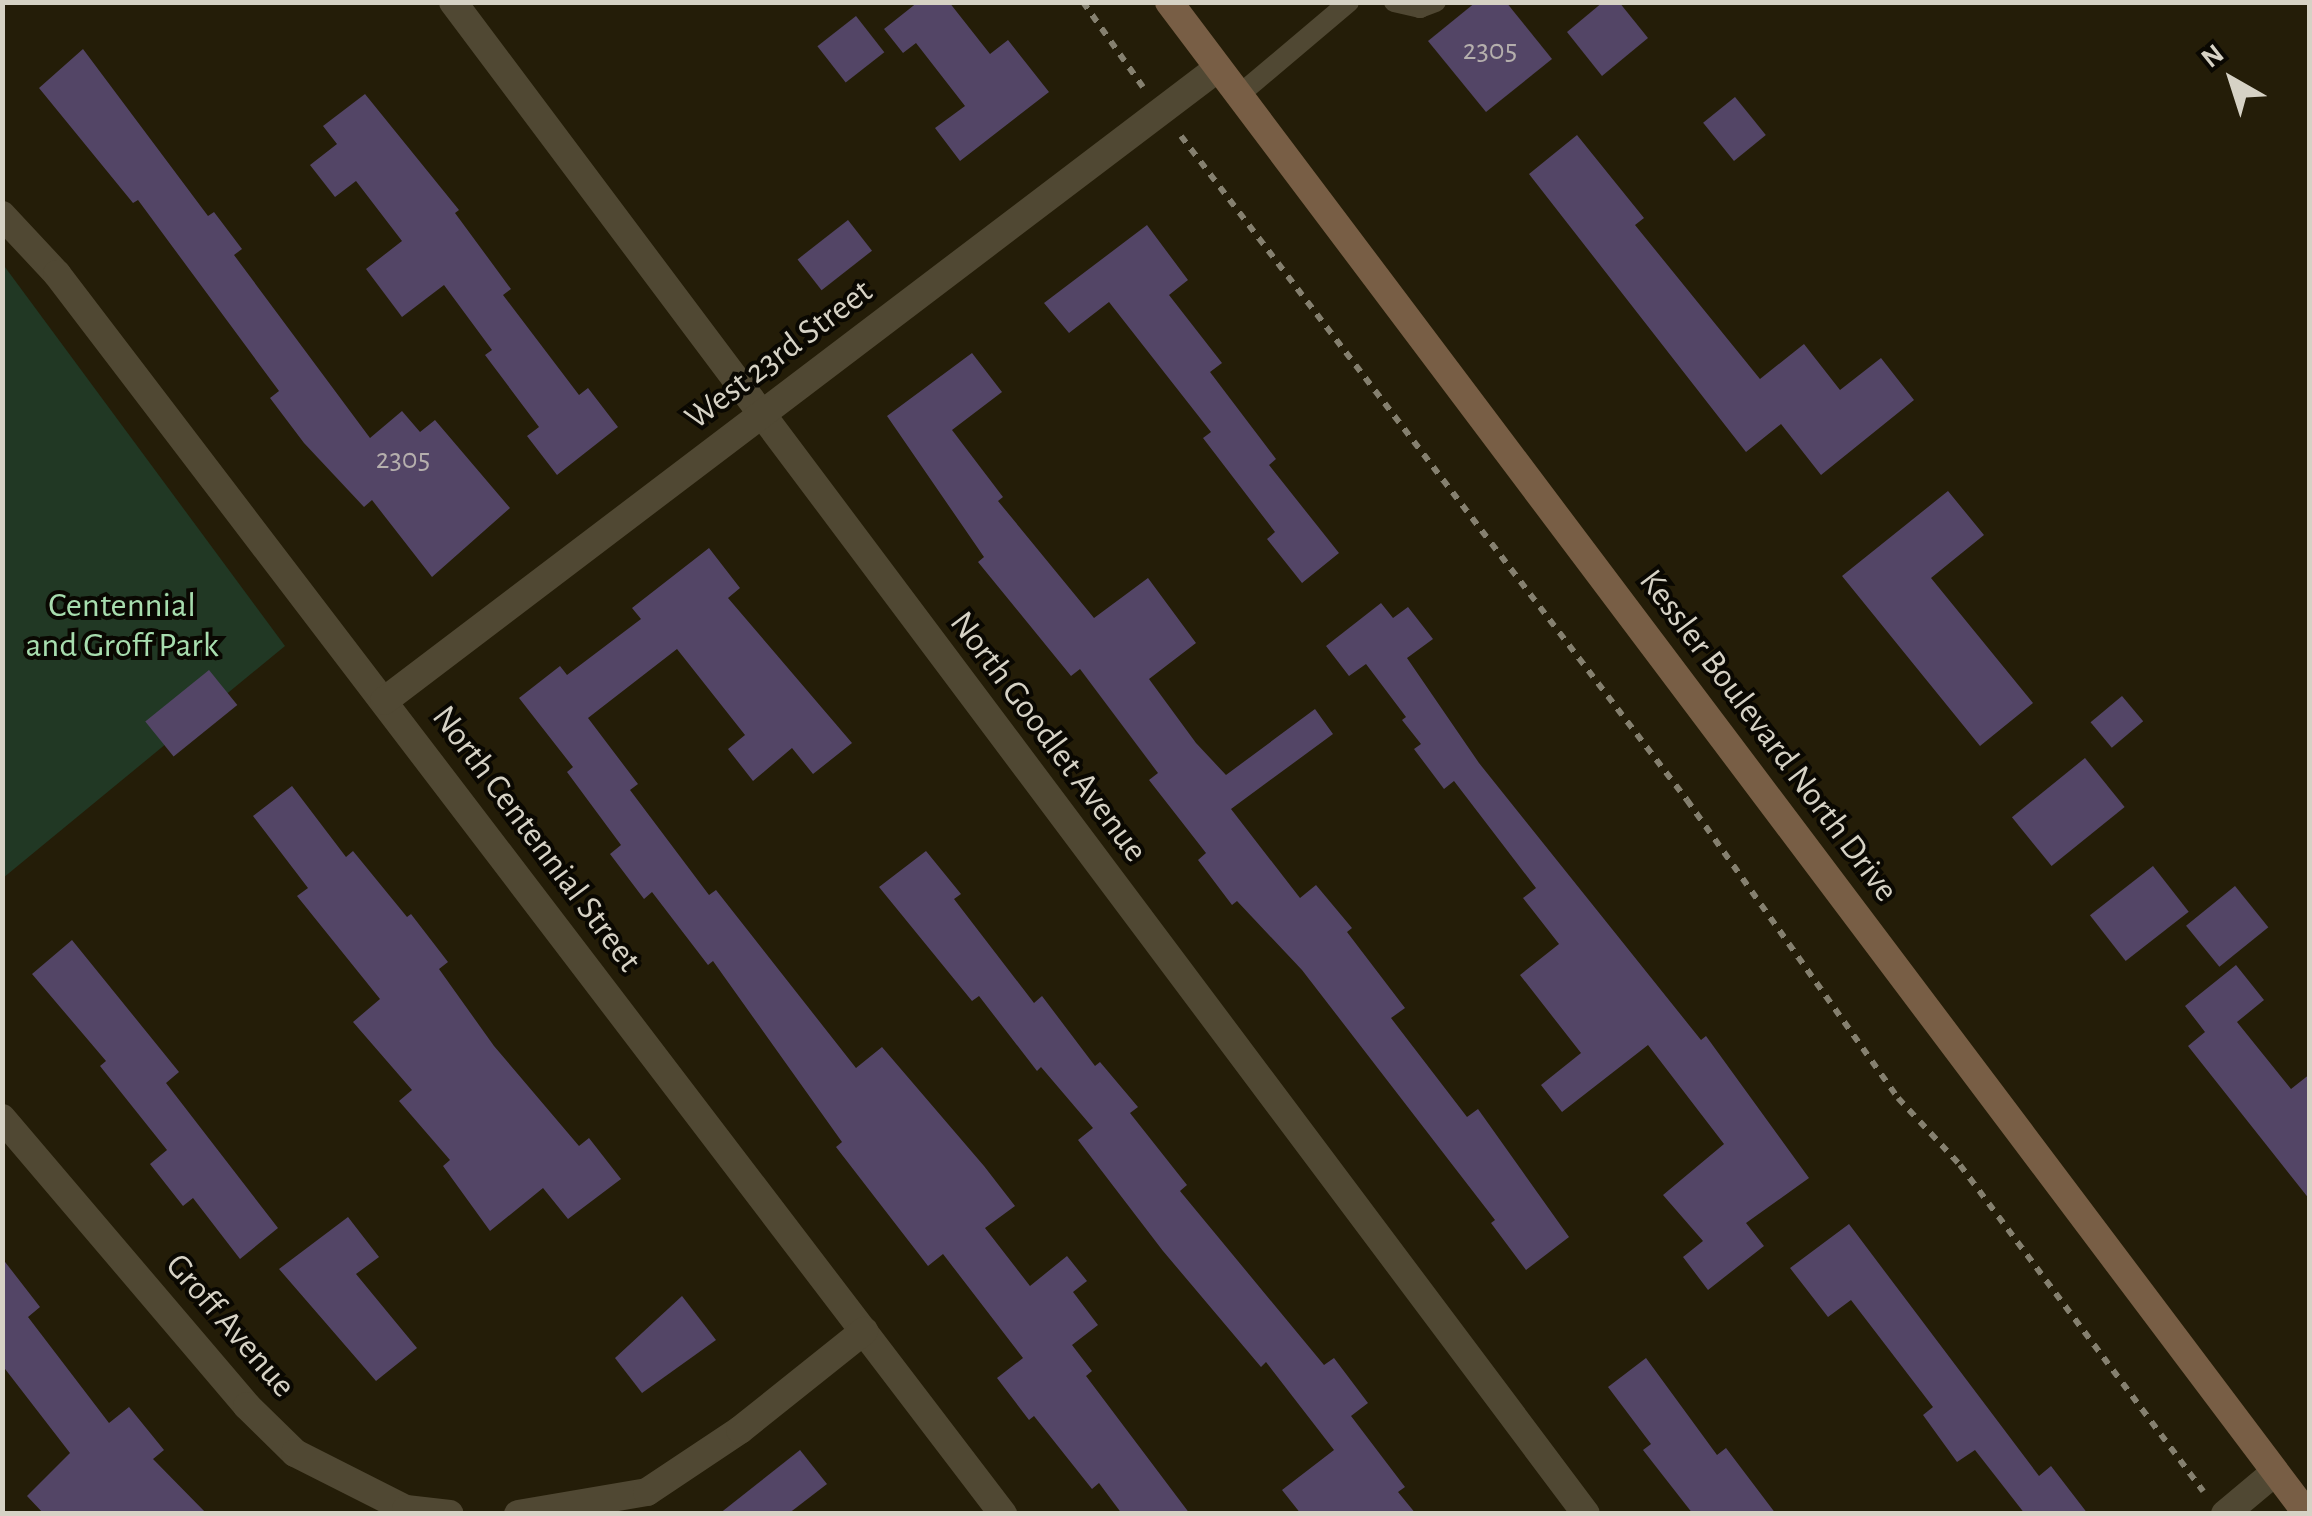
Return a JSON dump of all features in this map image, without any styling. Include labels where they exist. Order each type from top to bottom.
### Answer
[{"type":"main road","name":"Kessler Boulevard North Drive","points":[[1169,2],[2307,1514]]},
{"type":"street","name":"North Goodlet Avenue","points":[[453,2],[759,416],[1586,1514]]},
{"type":"street","name":"West 23rd Street","points":[[384,701],[1218,68]]},
{"type":"street","name":"North Centennial Street","points":[[2,216],[57,274],[1003,1514]]},
{"type":"street","name":"Groff Avenue","points":[[2,1118],[247,1406],[295,1453],[406,1508],[450,1514]]},
{"type":"street","points":[[518,1514],[647,1492],[740,1430],[864,1331]]},
{"type":"street","points":[[2217,1506],[2275,1472]]},
{"type":"lane","points":[[1240,96],[1349,2]]},
{"type":"lane","points":[[1394,2],[1436,2]]},
{"type":"path","points":[[1083,2],[1687,800],[1898,1098],[1960,1165],[2217,1506]]},
{"type":"green space","name":"Centennial and Groff Park","points":[[2,263],[285,646],[3,878],[2,878]]},
{"type":"building","points":[[918,2],[949,2],[990,54],[1008,40],[1049,92],[960,161],[935,128],[965,106],[916,43],[903,53],[884,29]]},
{"type":"building","points":[[1476,2],[1506,2],[1552,59],[1486,112],[1428,41]]},
{"type":"building","points":[[1603,2],[1619,2],[1648,38],[1602,76],[1567,32]]},
{"type":"building","points":[[856,16],[884,52],[846,82],[817,46]]},
{"type":"building","points":[[83,49],[208,216],[214,212],[242,249],[234,255],[370,438],[402,411],[420,432],[435,420],[510,508],[432,577],[372,500],[364,507],[304,443],[270,398],[279,391],[138,200],[133,203],[39,88]]},
{"type":"building","points":[[365,94],[459,210],[455,213],[511,289],[503,295],[579,395],[588,388],[618,427],[557,475],[527,436],[539,427],[485,355],[492,350],[444,285],[402,317],[366,269],[402,241],[356,181],[335,197],[310,165],[337,144],[323,126]]},
{"type":"building","points":[[1735,97],[1766,135],[1734,161],[1703,123]]},
{"type":"building","points":[[1577,135],[1644,218],[1635,225],[1760,379],[1804,344],[1840,390],[1881,358],[1914,400],[1821,475],[1781,424],[1746,452],[1529,174]]},
{"type":"building","points":[[848,220],[872,251],[822,290],[798,259]]},
{"type":"building","points":[[1147,225],[1188,280],[1169,295],[1222,363],[1210,372],[1276,459],[1269,465],[1339,553],[1302,583],[1267,539],[1275,532],[1203,438],[1211,432],[1109,302],[1069,333],[1044,303]]},
{"type":"building","points":[[972,353],[1002,392],[952,430],[1003,497],[998,501],[1094,618],[1148,578],[1196,643],[1149,679],[1196,743],[1226,775],[1315,709],[1333,734],[1231,809],[1300,898],[1316,885],[1352,928],[1347,932],[1405,1008],[1391,1018],[1467,1117],[1478,1109],[1569,1237],[1526,1270],[1491,1223],[1495,1220],[1302,970],[1237,901],[1232,905],[1198,860],[1206,853],[1149,780],[1158,773],[1080,669],[1071,676],[978,562],[984,557],[887,416]]},
{"type":"building","points":[[1948,491],[1984,535],[1931,578],[2033,703],[1980,746],[1842,576]]},
{"type":"building","points":[[709,548],[740,588],[728,598],[852,743],[813,774],[792,748],[753,781],[728,749],[745,735],[677,649],[588,718],[638,784],[630,790],[709,895],[716,890],[856,1068],[882,1047],[984,1166],[1015,1206],[985,1228],[1030,1286],[1067,1256],[1087,1281],[1073,1292],[1098,1325],[1072,1345],[1092,1371],[1086,1376],[1190,1514],[1122,1514],[1099,1483],[1092,1489],[1034,1416],[1029,1420],[997,1378],[1023,1358],[943,1254],[928,1266],[836,1147],[842,1142],[713,961],[708,965],[652,892],[644,899],[610,854],[621,845],[567,772],[573,767],[519,698],[560,666],[567,675],[641,619],[632,608]]},
{"type":"building","points":[[1381,603],[1393,618],[1408,607],[1433,639],[1407,658],[1479,763],[1701,1040],[1706,1036],[1809,1178],[1746,1223],[1764,1246],[1708,1290],[1683,1257],[1703,1241],[1663,1195],[1724,1144],[1648,1045],[1562,1112],[1541,1085],[1581,1053],[1520,975],[1559,944],[1523,898],[1536,888],[1454,781],[1444,789],[1414,749],[1421,744],[1402,720],[1406,717],[1366,664],[1349,676],[1326,646]]},
{"type":"building","points":[[209,670],[237,705],[174,757],[145,722]]},
{"type":"building","points":[[2122,696],[2143,721],[2112,748],[2091,722]]},
{"type":"building","points":[[2085,758],[2125,807],[2052,866],[2012,817]]},
{"type":"building","points":[[292,786],[346,857],[353,851],[407,917],[411,914],[448,962],[439,969],[494,1046],[579,1146],[589,1138],[621,1179],[568,1219],[543,1188],[490,1231],[443,1166],[450,1160],[399,1101],[412,1090],[353,1022],[380,999],[297,896],[308,888],[253,816]]},
{"type":"building","points":[[926,851],[961,894],[954,899],[1034,1003],[1042,996],[1095,1066],[1100,1062],[1138,1107],[1130,1113],[1187,1185],[1180,1191],[1324,1365],[1334,1358],[1368,1403],[1351,1416],[1405,1487],[1398,1492],[1416,1514],[1301,1514],[1282,1490],[1334,1450],[1266,1362],[1261,1367],[1163,1251],[1078,1140],[1093,1128],[1041,1067],[1037,1071],[979,996],[972,1001],[879,887]]},
{"type":"building","points":[[2153,866],[2189,912],[2126,961],[2090,915]]},
{"type":"building","points":[[2235,886],[2268,927],[2219,967],[2186,926]]},
{"type":"building","points":[[72,940],[179,1072],[166,1083],[278,1228],[240,1259],[193,1198],[183,1206],[150,1164],[167,1150],[100,1066],[106,1061],[32,974]]},
{"type":"building","points":[[2236,965],[2264,1000],[2237,1022],[2291,1089],[2310,1074],[2310,1200],[2188,1046],[2205,1032],[2185,1006]]},
{"type":"building","points":[[348,1217],[379,1257],[356,1274],[417,1348],[376,1381],[279,1269]]},
{"type":"building","points":[[1849,1224],[2039,1476],[2051,1466],[2088,1514],[2025,1514],[1975,1450],[1957,1462],[1923,1415],[1933,1407],[1851,1300],[1828,1317],[1790,1268]]},
{"type":"building","points":[[2,1258],[40,1307],[28,1317],[109,1423],[129,1407],[164,1450],[153,1459],[207,1514],[44,1514],[27,1496],[70,1453],[2,1365]]},
{"type":"building","points":[[682,1296],[716,1340],[642,1393],[615,1358]]},
{"type":"building","points":[[1646,1358],[1717,1455],[1726,1448],[1776,1514],[1693,1514],[1643,1450],[1651,1444],[1608,1387]]},
{"type":"building","points":[[800,1450],[827,1484],[788,1514],[719,1514]]}]
